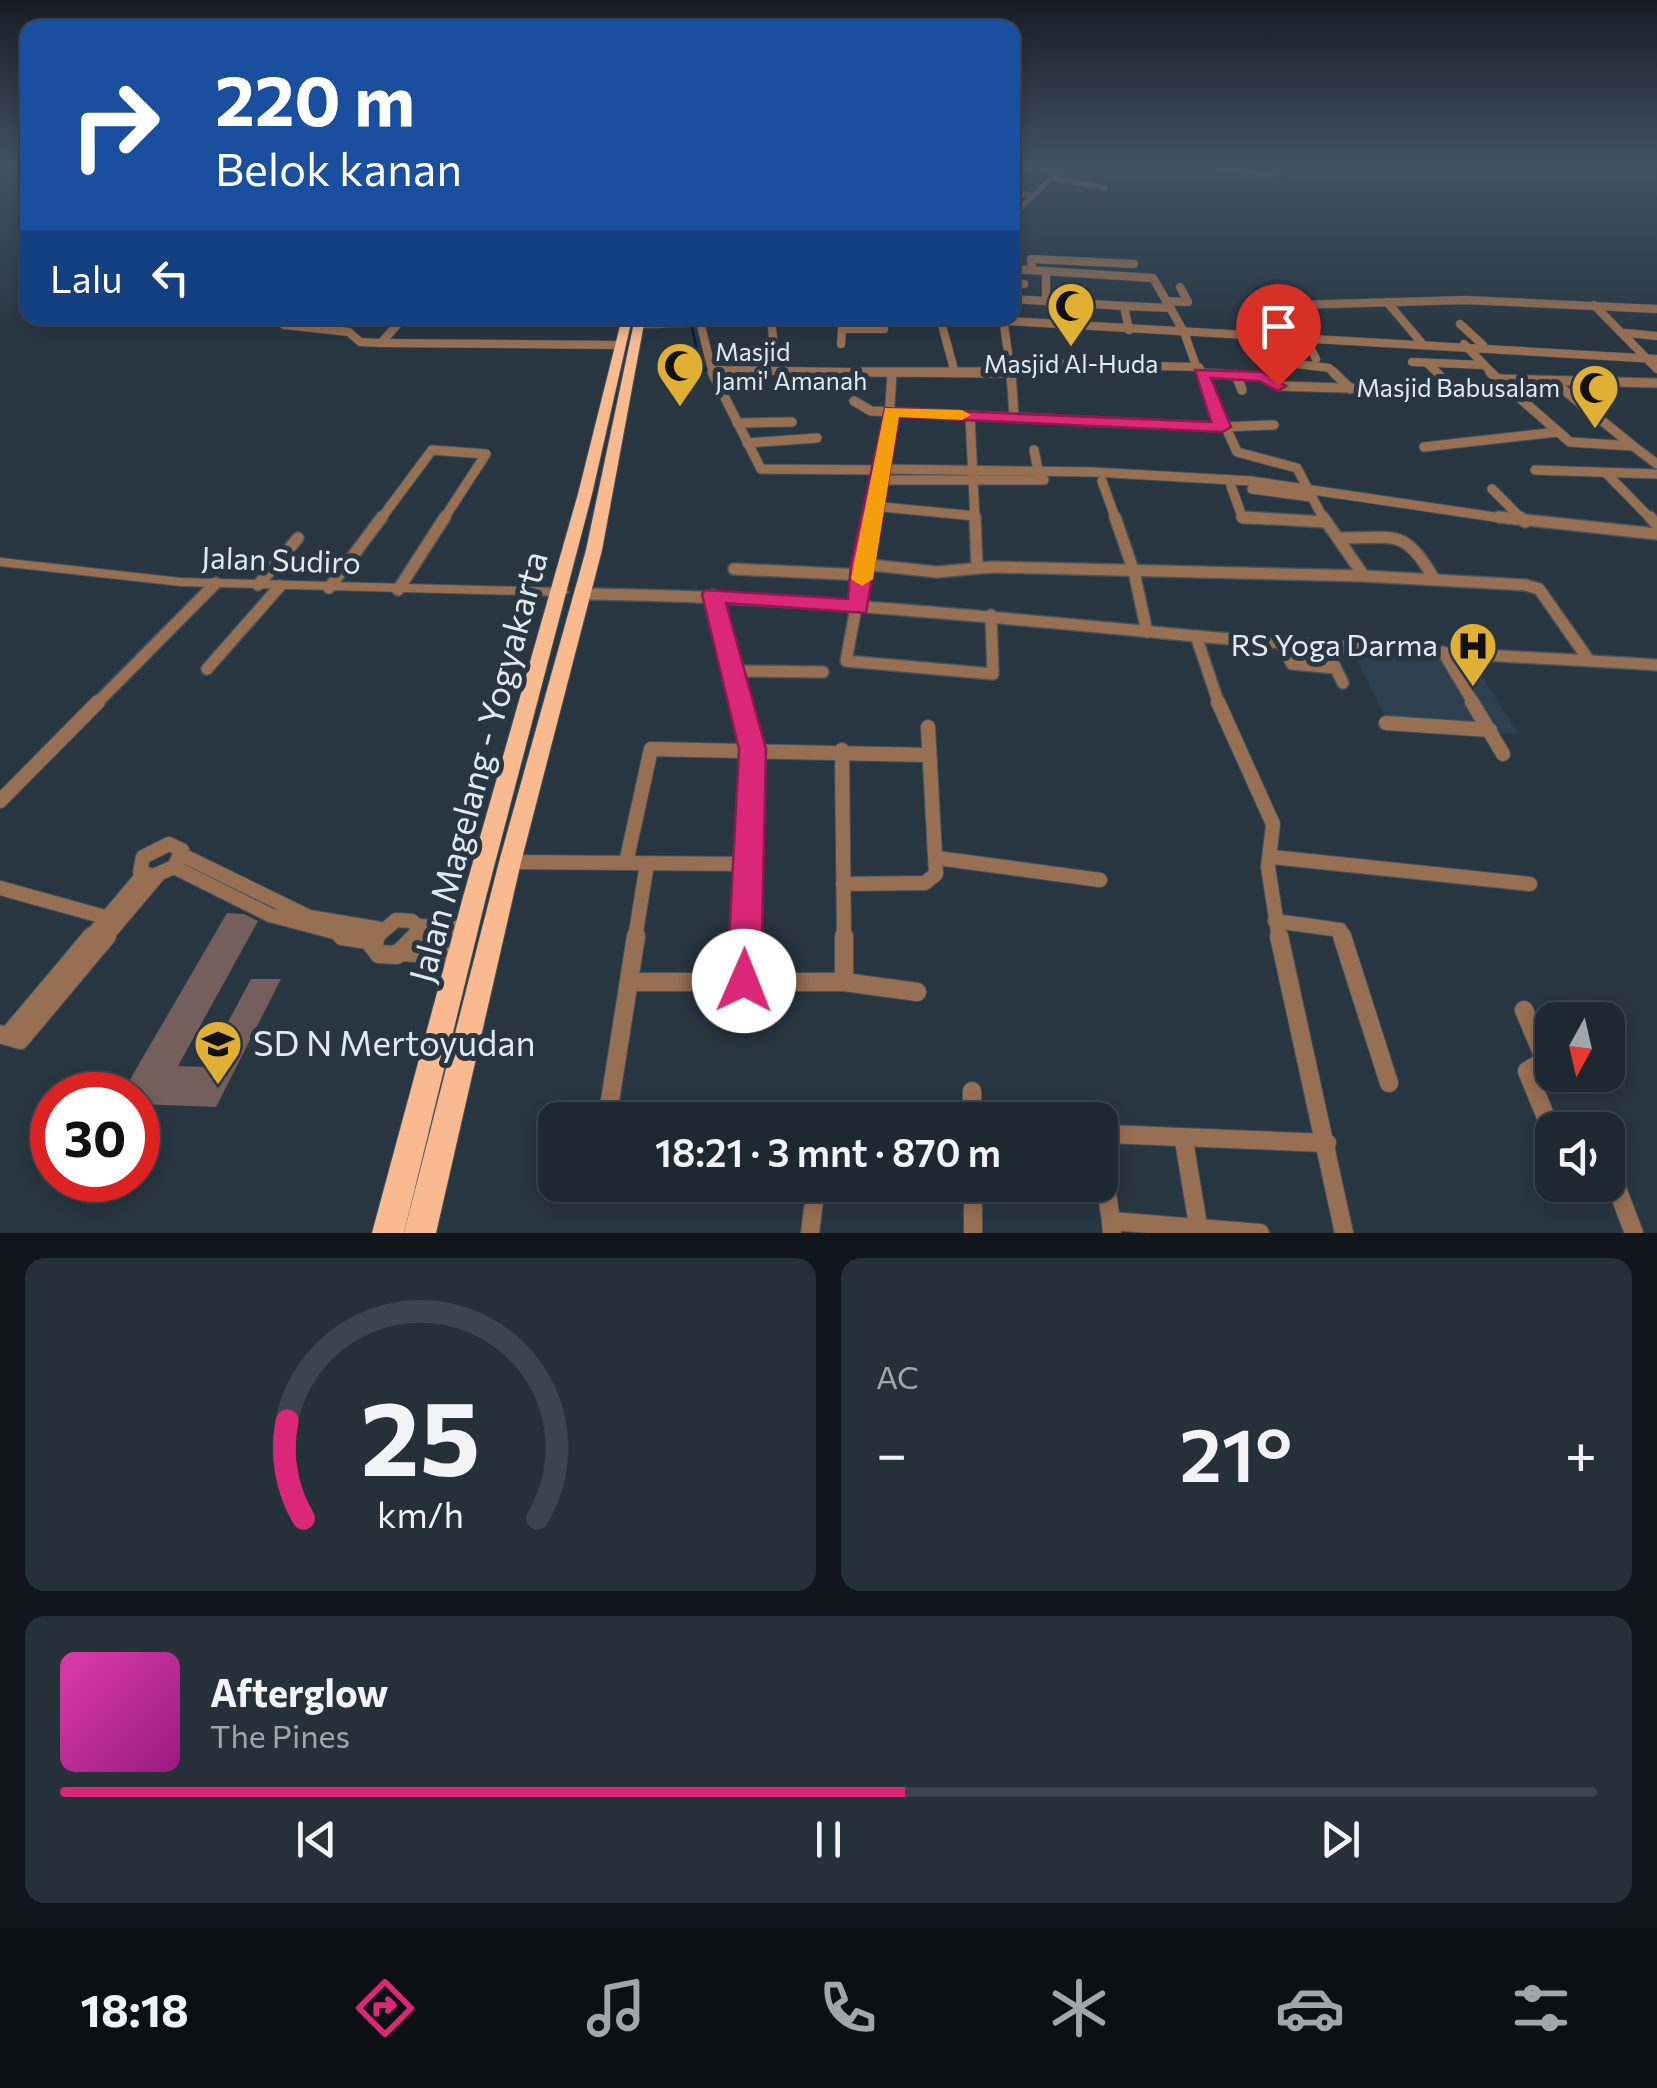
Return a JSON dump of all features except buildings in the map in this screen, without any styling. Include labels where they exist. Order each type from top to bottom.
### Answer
[{"type":"highway","name":"Jalan Magelang - Yogyakarta","points":[[388,1233],[468,928],[572,593],[621,345],[633,325]]},
{"type":"highway","name":"Jalan Magelang - Yogyakarta","points":[[420,1233],[635,325]]},
{"type":"street","points":[[1032,270],[1031,258],[1134,264]]},
{"type":"street","points":[[1082,262],[1084,273]]},
{"type":"street","points":[[1020,269],[1153,278],[1184,332],[1222,427],[1238,452],[1297,468],[1326,522],[1364,576]]},
{"type":"street","points":[[1046,271],[1046,301]]},
{"type":"street","points":[[1020,299],[1124,306],[1188,302],[1180,286]]},
{"type":"street","points":[[1464,300],[1478,315]]},
{"type":"street","points":[[1288,336],[1262,306],[1464,300],[1657,309]]},
{"type":"street","points":[[1387,302],[1421,342]]},
{"type":"street","points":[[1124,306],[1129,330]]},
{"type":"street","points":[[1594,306],[1626,333],[1657,369]]},
{"type":"street","points":[[1020,321],[1657,358]]},
{"type":"street","points":[[1460,324],[1483,346]]},
{"type":"street","points":[[286,325],[350,332],[360,342],[621,345]]},
{"type":"street","points":[[381,343],[396,325]]},
{"type":"street","points":[[695,325],[758,466],[766,470],[1040,476],[1194,474],[1525,522],[1657,534]]},
{"type":"street","points":[[768,325],[775,355]]},
{"type":"street","points":[[842,344],[842,329],[884,329],[884,325]]},
{"type":"street","points":[[940,325],[941,334],[952,346],[955,372]]},
{"type":"street","points":[[1005,325],[1014,415]]},
{"type":"street","points":[[1626,333],[1657,336]]},
{"type":"street","points":[[1251,335],[1265,360],[1325,366],[1351,390]]},
{"type":"street","points":[[1305,337],[1316,359]]},
{"type":"street","points":[[1464,344],[1510,393],[1572,442],[1629,443]]},
{"type":"street","points":[[1412,362],[1484,365]]},
{"type":"street","points":[[1010,363],[1198,369],[1262,376],[1278,386],[1510,393]]},
{"type":"street","points":[[1427,363],[1455,392]]},
{"type":"street","points":[[714,370],[1010,374]]},
{"type":"street","points":[[892,373],[891,412],[846,661],[993,674],[991,615]]},
{"type":"street","points":[[1236,375],[1242,390]]},
{"type":"street","points":[[1498,379],[1657,383]]},
{"type":"street","points":[[1577,380],[1596,397]]},
{"type":"street","points":[[1556,382],[1657,464]]},
{"type":"street","points":[[854,401],[864,410],[891,412],[1222,427],[1274,425]]},
{"type":"street","points":[[970,416],[977,568]]},
{"type":"street","points":[[737,422],[792,422]]},
{"type":"street","points":[[1424,447],[1558,432]]},
{"type":"street","points":[[750,443],[817,438]]},
{"type":"street","points":[[329,588],[432,450],[486,454],[398,590]]},
{"type":"street","points":[[1034,450],[1040,476]]},
{"type":"street","points":[[1535,470],[1657,474]]},
{"type":"street","points":[[1607,474],[1657,525]]},
{"type":"street","points":[[1040,476],[1308,492]]},
{"type":"street","points":[[1102,481],[1134,572],[1147,632]]},
{"type":"street","points":[[1231,486],[1242,519],[1326,522]]},
{"type":"street","points":[[1492,488],[1525,522]]},
{"type":"street","points":[[873,506],[976,516]]},
{"type":"street","points":[[258,585],[298,538]]},
{"type":"street","points":[[1338,538],[1404,539],[1415,546],[1434,579]]},
{"type":"street","name":"Jalan Sudiro","points":[[3,565],[146,580],[572,593]]},
{"type":"street","points":[[734,569],[937,572],[977,568],[1364,576],[1539,590],[1588,659]]},
{"type":"street","points":[[0,801],[216,583]]},
{"type":"street","points":[[207,668],[280,586]]},
{"type":"street","points":[[572,593],[713,594],[858,608],[991,615],[1196,636],[1657,664]]},
{"type":"street","points":[[713,594],[729,671],[752,749],[744,981]]},
{"type":"street","points":[[1196,636],[1207,678],[1272,824],[1272,858],[1268,867],[1275,920],[1344,1233]]},
{"type":"street","points":[[1280,642],[1292,664],[1336,668]]},
{"type":"street","points":[[1323,643],[1343,683]]},
{"type":"street","points":[[1443,652],[1503,754]]},
{"type":"street","points":[[729,671],[823,672]]},
{"type":"street","points":[[1386,723],[1490,730]]},
{"type":"street","points":[[844,884],[932,881],[937,858],[928,727]]},
{"type":"street","points":[[626,863],[651,749],[842,750],[927,755]]},
{"type":"street","points":[[842,750],[844,982]]},
{"type":"street","points":[[937,858],[1100,880]]},
{"type":"street","points":[[1272,858],[1530,884]]},
{"type":"street","points":[[510,862],[747,864]]},
{"type":"street","points":[[610,1102],[647,864]]},
{"type":"street","points":[[4,1035],[20,1040],[114,919],[165,868],[286,924],[377,935],[403,919],[417,926],[468,928]]},
{"type":"street","points":[[0,888],[114,919]]},
{"type":"street","points":[[1275,920],[1340,930],[1389,1083]]},
{"type":"street","points":[[404,952],[416,940],[417,926]]},
{"type":"street","points":[[377,935],[375,951],[384,956],[404,952],[460,957]]},
{"type":"street","points":[[630,982],[844,982],[917,992]]},
{"type":"street","points":[[1524,1010],[1545,1060],[1526,1068],[1544,1112]]},
{"type":"street","points":[[972,1091],[972,1102]]},
{"type":"street","points":[[1260,1233],[1198,1225],[1111,1227],[1101,1153],[1107,1134],[1327,1144]]},
{"type":"street","points":[[1184,1140],[1198,1225]]},
{"type":"street","points":[[810,1233],[814,1202]]},
{"type":"street","points":[[973,1202],[973,1233]]},
{"type":"street","points":[[1622,1202],[1634,1233]]},
{"type":"shaded area","points":[[1351,649],[1468,655],[1519,734],[1390,727]]},
{"type":"waterway","points":[[691,325],[698,356],[708,374]]},
{"type":"waterway","points":[[712,382],[756,467]]},
{"type":"waterway","points":[[784,473],[844,474]]},
{"type":"waterway","points":[[884,474],[969,475]]},
{"type":"waterway","points":[[1342,499],[1432,512]]},
{"type":"slow traffic","points":[[862,579],[891,412],[962,415]]},
{"type":"place","name":"Masjid Al-Huda","points":[[1071,348]]},
{"type":"place","name":"Masjid Jami' Amanah","points":[[680,408]]},
{"type":"place","name":"Masjid Babusalam","points":[[1595,430]]},
{"type":"place","name":"RS Yoga Darma","points":[[1473,688]]},
{"type":"place","name":"SD N Mertoyudan","points":[[218,1086]]},
{"type":"route","points":[[744,981],[752,749],[714,614],[713,594],[858,608],[862,564],[891,412],[1222,427],[1200,373],[1262,376],[1278,386]]}]
